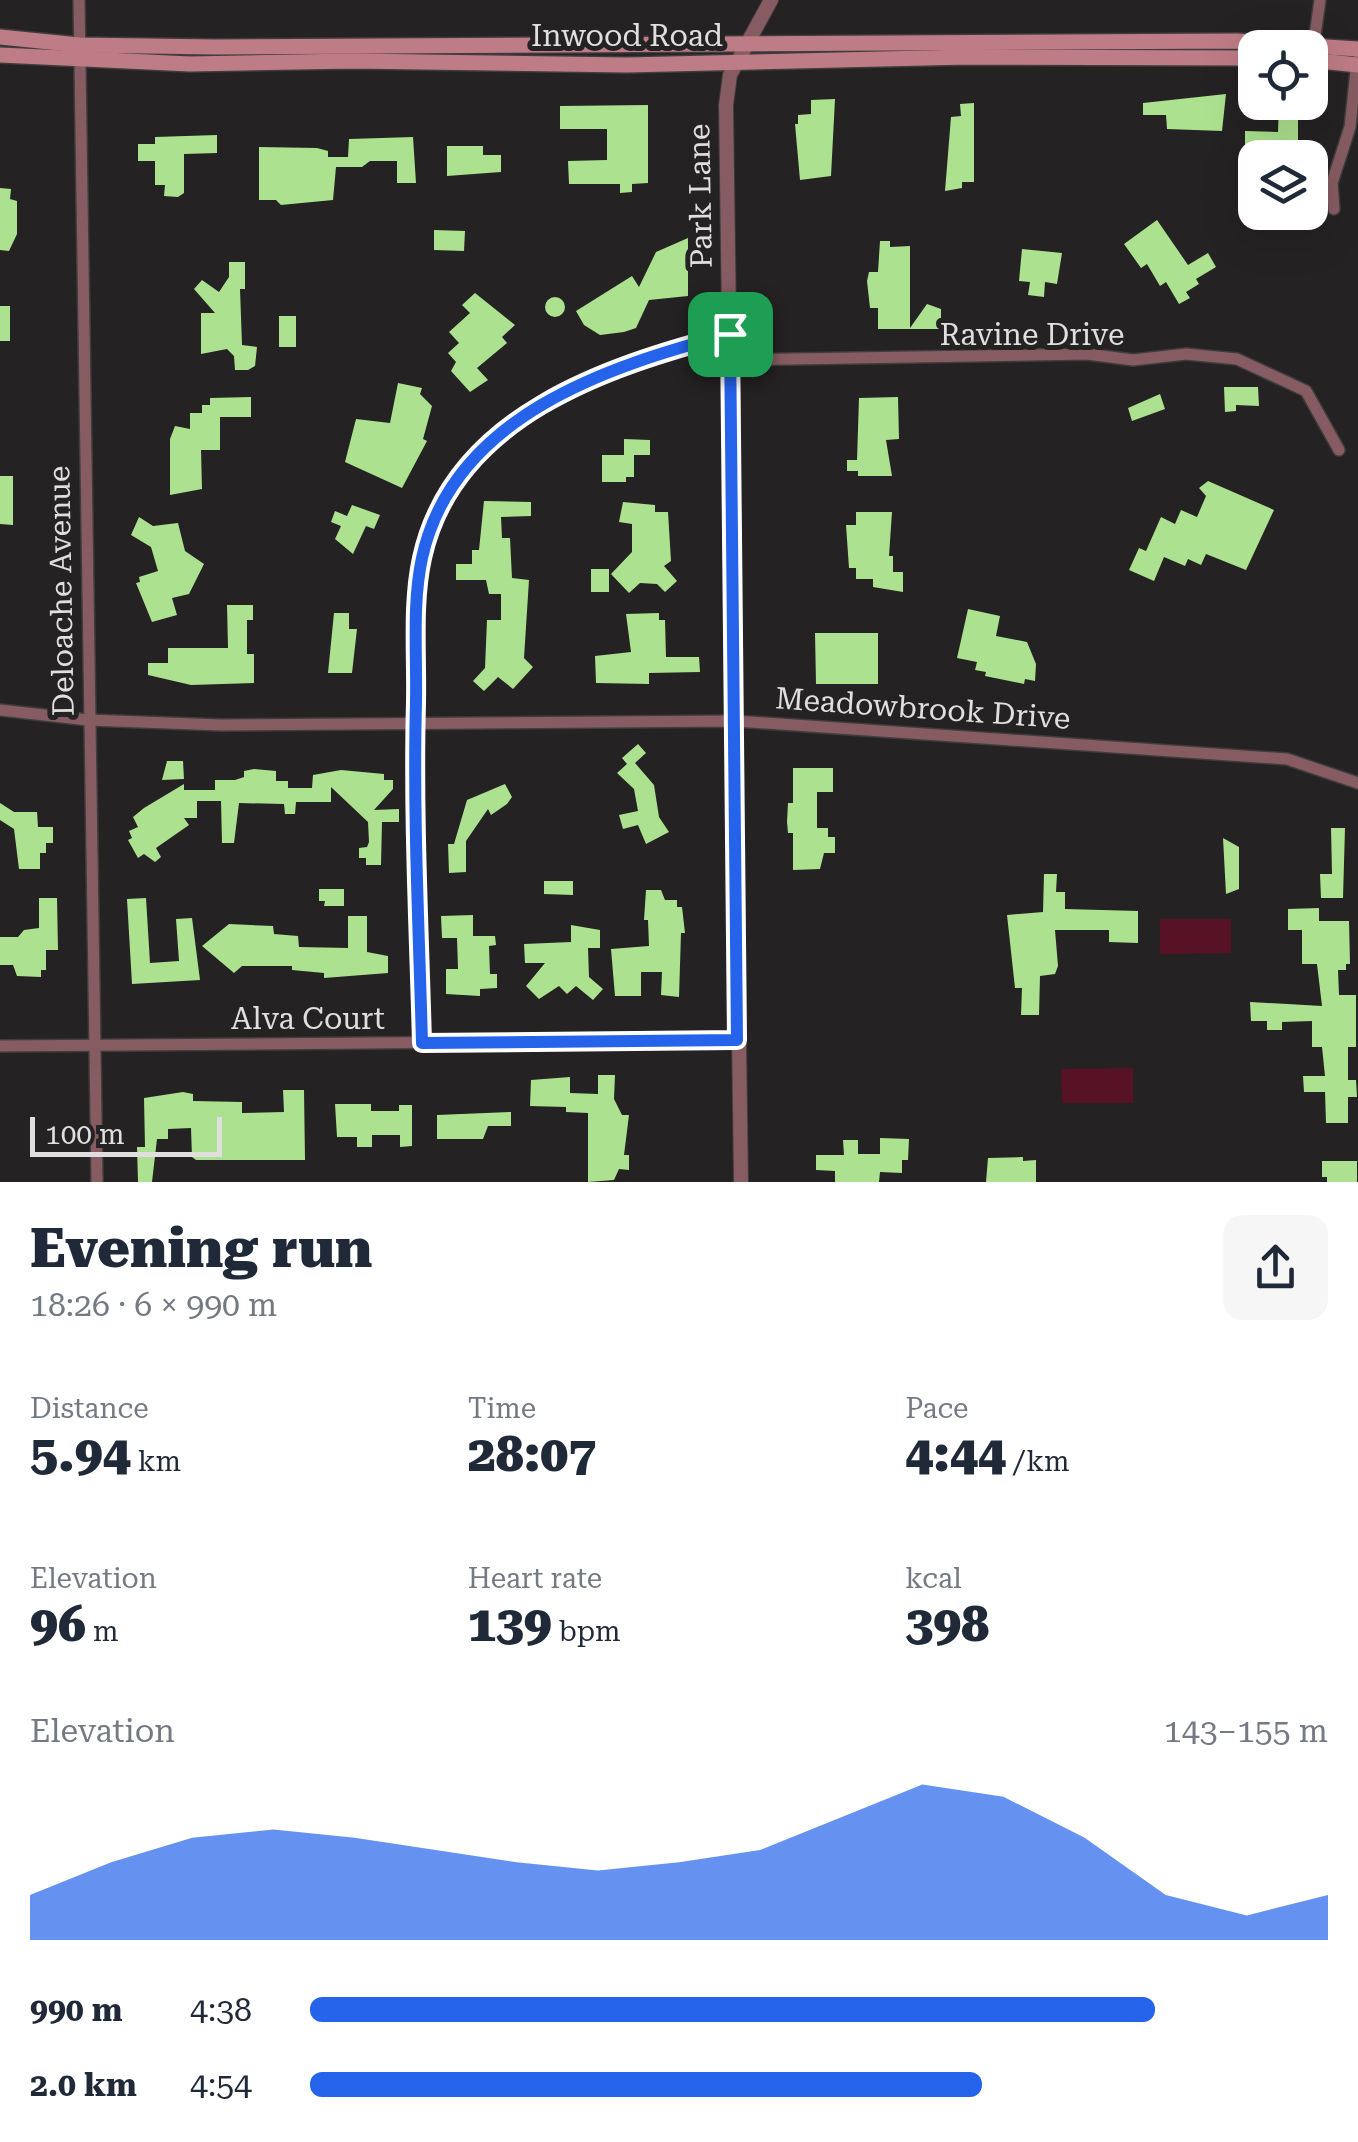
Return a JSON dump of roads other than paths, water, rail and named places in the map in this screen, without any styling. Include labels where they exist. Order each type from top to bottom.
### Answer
[{"type":"main road","name":"Inwood Road","points":[[0,37],[79,53]]},
{"type":"main road","name":"Inwood Road","points":[[513,55],[747,44],[1238,54]]},
{"type":"main road","name":"Inwood Road","points":[[0,55],[513,55],[736,63],[968,50]]},
{"type":"main road","name":"Inwood Road","points":[[1117,50],[1238,57]]},
{"type":"main road","name":"Inwood Road","points":[[1328,54],[1358,50]]},
{"type":"main road","name":"Inwood Road","points":[[1328,59],[1357,65]]},
{"type":"street","name":"Deloache Avenue","points":[[80,0],[96,1182]]},
{"type":"street","name":"Park Lane","points":[[741,1182],[726,105],[736,63],[771,0]]},
{"type":"street","points":[[1316,30],[1320,0]]},
{"type":"street","points":[[1334,209],[1332,184],[1350,127],[1358,50]]},
{"type":"street","points":[[422,1043],[416,724],[422,561],[438,514],[460,476],[511,426],[558,396],[606,370],[730,334]]},
{"type":"street","name":"Ravine Drive","points":[[685,346],[730,360],[1219,356],[1299,385],[1339,450]]},
{"type":"street","name":"Meadowbrook Drive","points":[[0,710],[88,720],[416,724],[735,721],[1288,759],[1358,782]]},
{"type":"street","name":"Alva Court","points":[[0,1046],[737,1040]]}]
